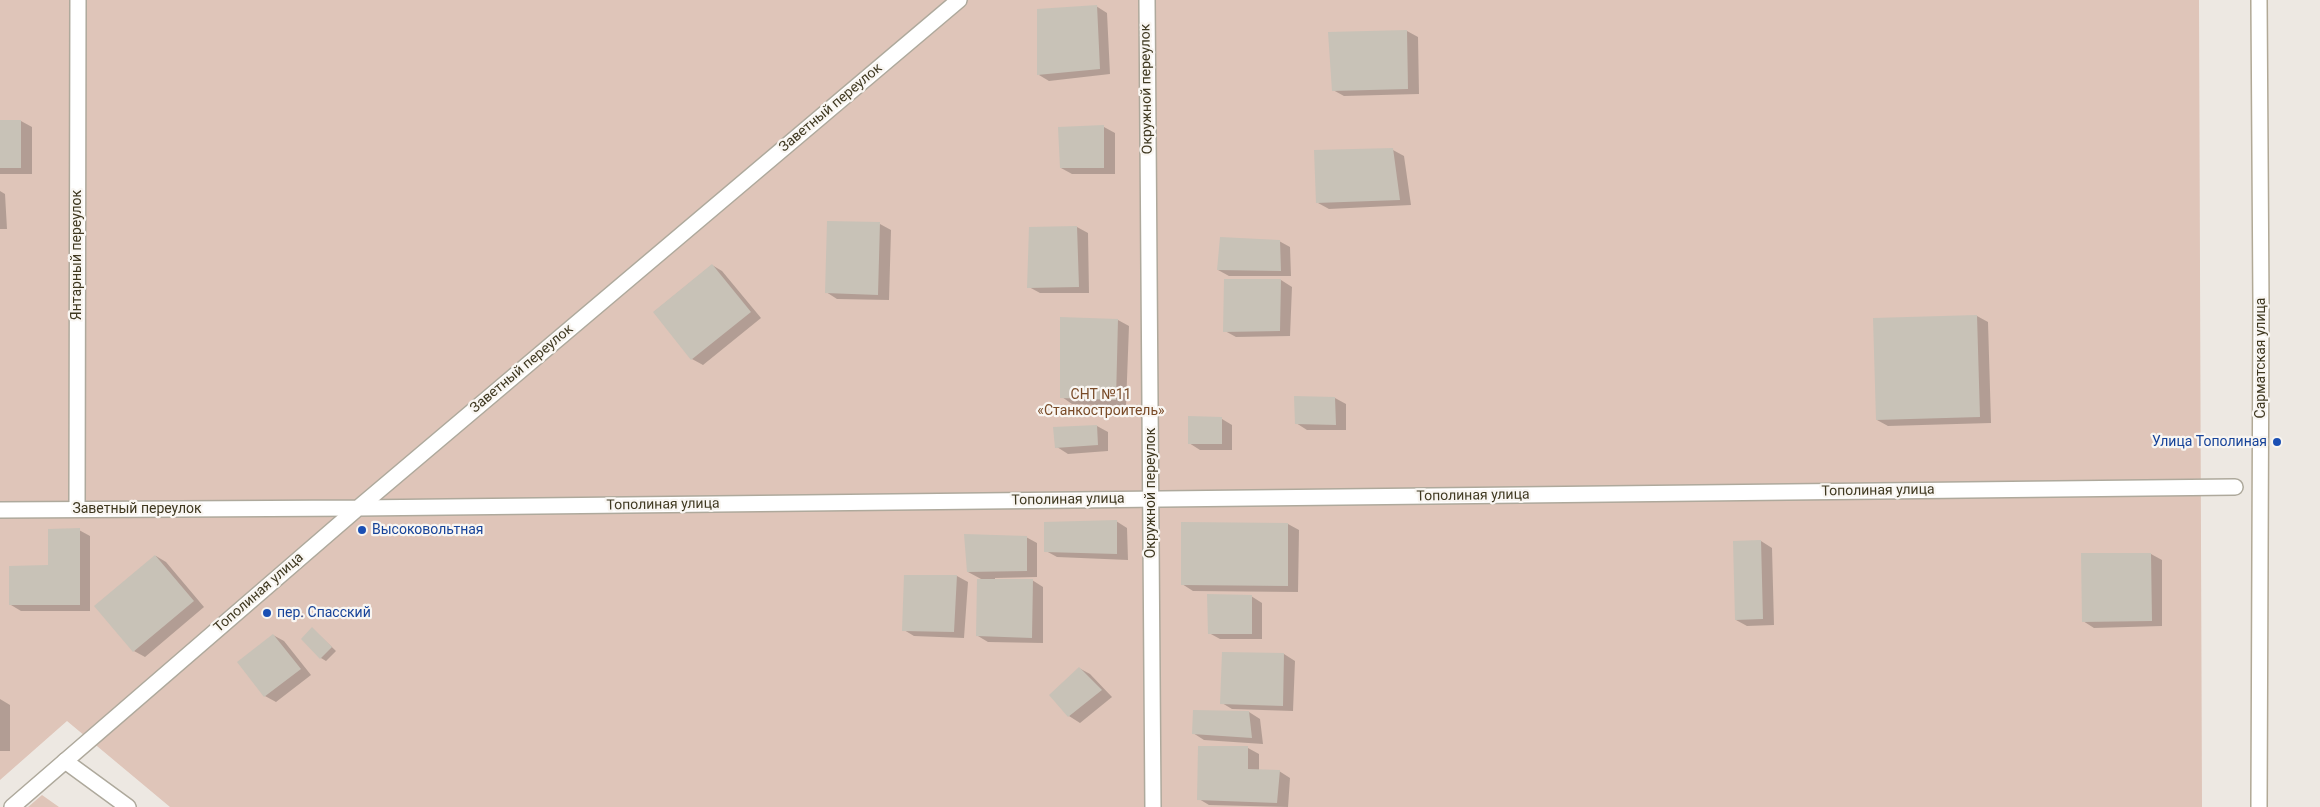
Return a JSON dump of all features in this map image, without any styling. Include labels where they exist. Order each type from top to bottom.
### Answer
[{"type":"street","name":"Янтарный переулок","points":[[77,509],[78,0]]},
{"type":"street","name":"Заветный переулок","points":[[0,510],[358,508],[958,0]]},
{"type":"street","name":"Окружной переулок","points":[[1146,0],[1153,807]]},
{"type":"street","name":"Сарматская улица","points":[[2259,0],[2261,305],[2259,807]]},
{"type":"street","name":"Тополиная улица","points":[[12,807],[358,508],[2235,487]]},
{"type":"street","points":[[65,761],[128,807]]},
{"type":"green space","name":"СНТ №11 «Станкостроитель»","points":[[0,0],[2199,0],[2202,807],[170,807],[67,721],[0,780]]},
{"type":"green space","points":[[42,795],[59,807],[28,807]]},
{"type":"building","points":[[1097,5],[1100,69],[1037,75],[1037,9]]},
{"type":"building","points":[[1407,30],[1408,89],[1332,91],[1328,32]]},
{"type":"building","points":[[0,120],[21,120],[21,168],[0,168]]},
{"type":"building","points":[[1104,125],[1104,168],[1060,168],[1058,127]]},
{"type":"building","points":[[1393,148],[1400,200],[1316,203],[1314,150]]},
{"type":"building","points":[[827,221],[880,222],[878,295],[825,293]]},
{"type":"building","points":[[1077,226],[1079,287],[1027,288],[1029,227]]},
{"type":"building","points":[[1220,237],[1280,240],[1281,271],[1217,270]]},
{"type":"building","points":[[712,264],[751,312],[691,360],[653,312]]},
{"type":"building","points":[[1224,279],[1281,279],[1280,331],[1223,332]]},
{"type":"building","points":[[1977,315],[1980,417],[1876,420],[1873,318]]},
{"type":"building","points":[[1060,317],[1118,319],[1116,400],[1060,398]]},
{"type":"building","points":[[1294,396],[1335,397],[1336,425],[1295,424]]},
{"type":"building","points":[[1188,416],[1222,417],[1222,444],[1188,444]]},
{"type":"building","points":[[1097,425],[1098,445],[1055,448],[1053,427]]},
{"type":"building","points":[[1117,520],[1117,554],[1044,552],[1044,522]]},
{"type":"building","points":[[1181,522],[1288,523],[1288,586],[1181,585]]},
{"type":"building","points":[[80,528],[80,605],[9,605],[9,566],[48,565],[48,529]]},
{"type":"building","points":[[964,534],[1027,536],[1027,571],[967,572]]},
{"type":"building","points":[[1761,540],[1763,619],[1735,620],[1733,541]]},
{"type":"building","points":[[2081,553],[2151,553],[2152,621],[2082,622]]},
{"type":"building","points":[[155,555],[194,601],[133,652],[94,606]]},
{"type":"building","points":[[904,575],[957,575],[954,632],[902,631]]},
{"type":"building","points":[[977,579],[1033,579],[1032,638],[976,636]]},
{"type":"building","points":[[1207,594],[1252,595],[1252,634],[1208,634]]},
{"type":"building","points":[[312,627],[332,647],[320,659],[301,639]]},
{"type":"building","points":[[273,634],[301,669],[264,697],[237,662]]},
{"type":"building","points":[[1222,652],[1284,653],[1283,706],[1220,704]]},
{"type":"building","points":[[1079,667],[1102,690],[1068,717],[1049,695]]},
{"type":"building","points":[[1193,710],[1249,711],[1252,738],[1192,734]]},
{"type":"building","points":[[1198,746],[1248,746],[1248,769],[1280,770],[1277,803],[1197,800]]},
{"type":"place","name":"Улица Тополиная","points":[[2277,442]]},
{"type":"place","name":"Высоковольтная","points":[[362,530]]},
{"type":"place","name":"пер. Спасский","points":[[267,613]]}]
